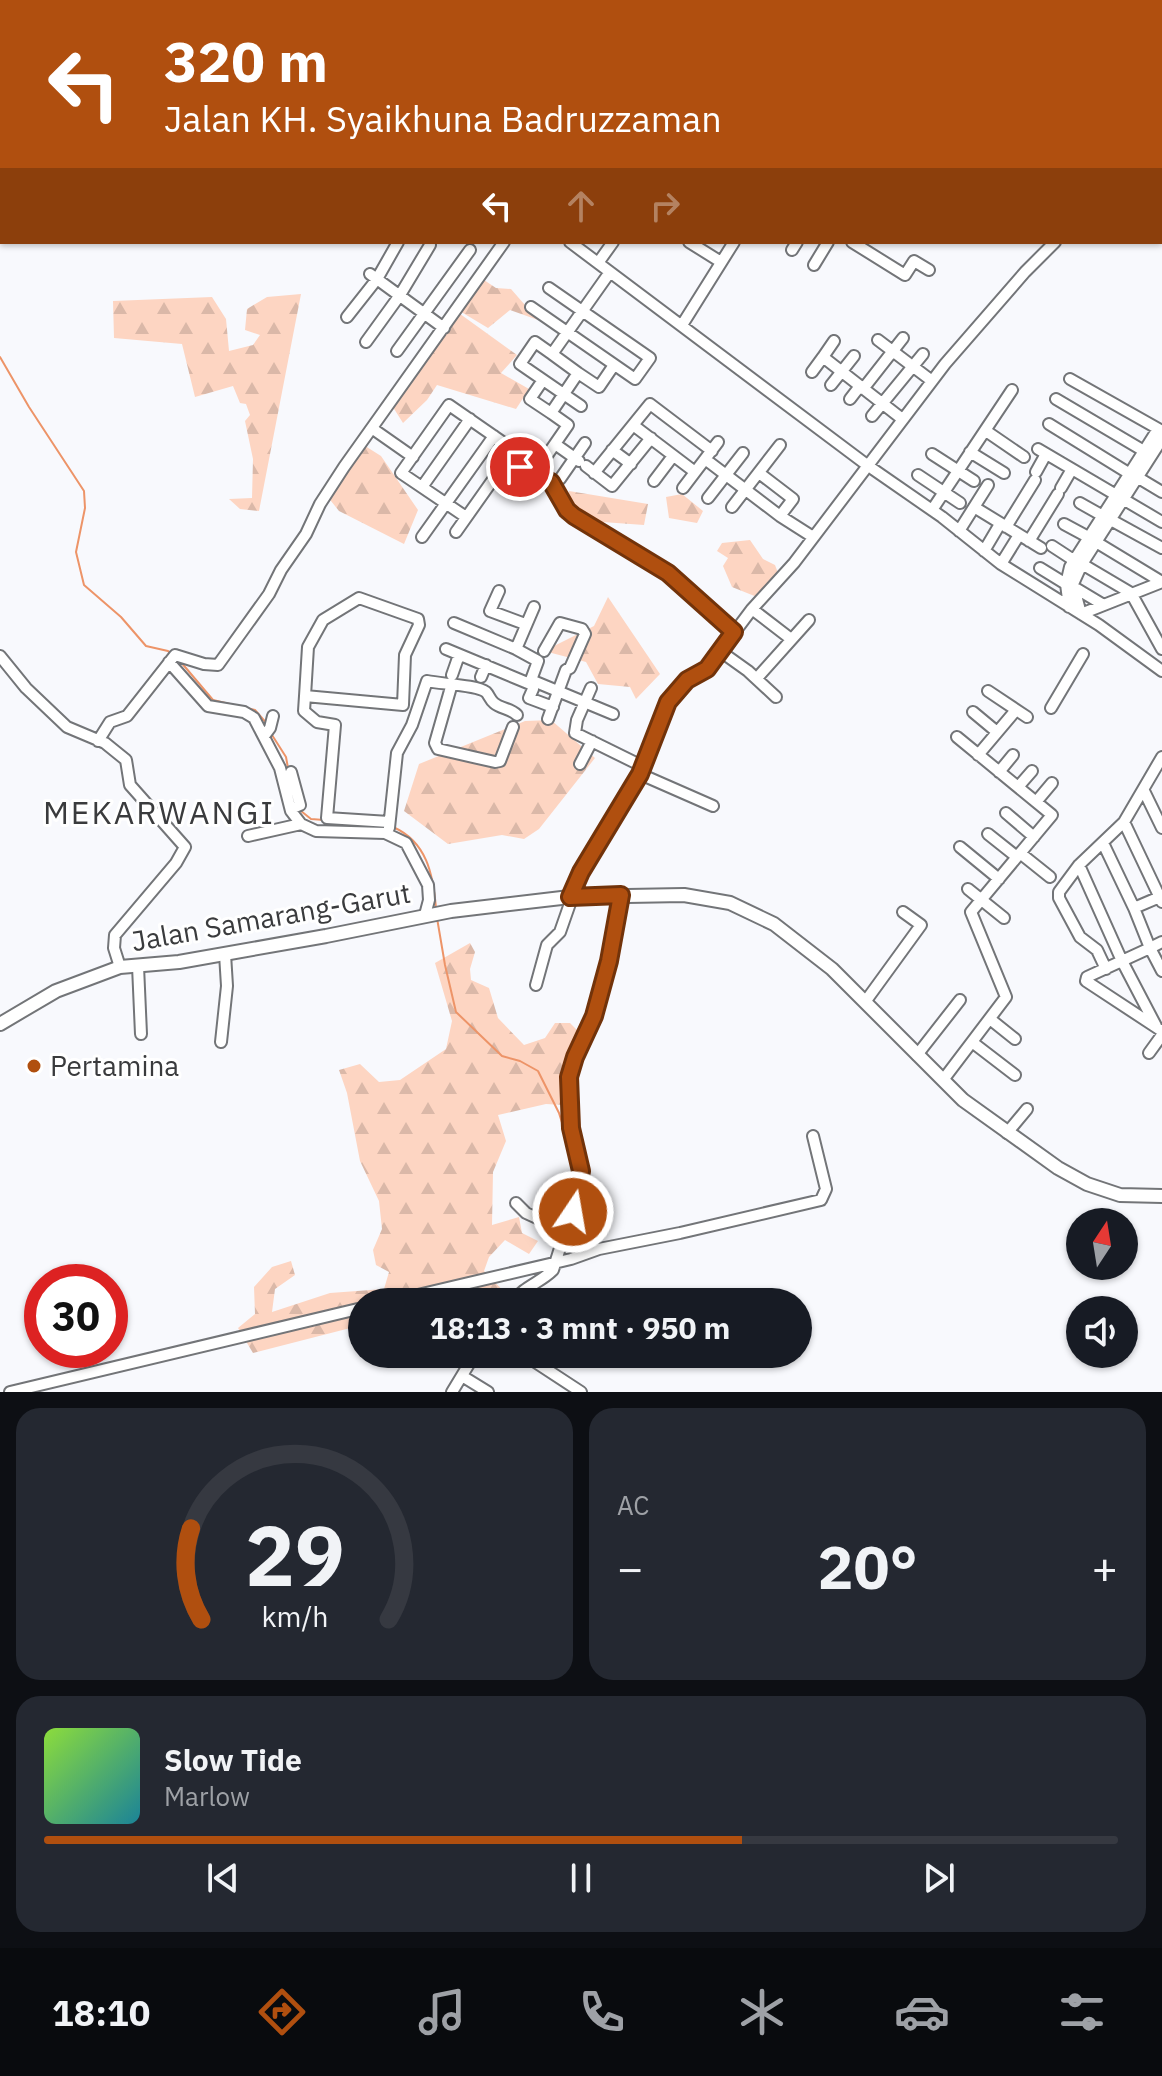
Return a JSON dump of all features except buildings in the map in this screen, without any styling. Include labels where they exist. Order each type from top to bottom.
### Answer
[{"type":"main road","name":"Jalan Samarang-Garut","points":[[0,1024],[56,991],[120,967],[225,954],[451,911],[570,897],[684,895],[730,903],[774,924],[832,969],[963,1100],[1058,1168],[1087,1184],[1120,1195],[1162,1196]]},
{"type":"street","points":[[347,317],[397,244]]},
{"type":"street","points":[[172,658],[218,665],[269,594],[286,561],[306,534],[320,504],[503,244]]},
{"type":"street","points":[[573,244],[1001,564],[1081,614],[1162,671]]},
{"type":"street","points":[[598,263],[612,244]]},
{"type":"street","points":[[692,244],[721,262]]},
{"type":"street","points":[[682,325],[733,244]]},
{"type":"street","points":[[814,265],[827,244]]},
{"type":"street","points":[[855,244],[905,275],[914,261],[929,270]]},
{"type":"street","points":[[536,985],[548,942],[560,932],[581,872],[641,770],[675,691],[707,669],[752,609],[813,537],[901,418],[999,301],[1053,244]]},
{"type":"street","points":[[366,342],[400,295],[430,245]]},
{"type":"street","points":[[397,351],[470,250]]},
{"type":"street","points":[[552,354],[610,272]]},
{"type":"street","points":[[373,276],[444,328]]},
{"type":"street","points":[[531,307],[635,379],[650,358],[549,288]]},
{"type":"street","points":[[850,399],[903,338]]},
{"type":"street","points":[[878,340],[932,381]]},
{"type":"street","points":[[812,372],[834,341]]},
{"type":"street","points":[[581,406],[520,364],[535,342],[599,387],[614,365]]},
{"type":"street","points":[[872,416],[923,354]]},
{"type":"street","points":[[831,385],[854,356]]},
{"type":"street","points":[[823,357],[901,418]]},
{"type":"street","points":[[551,413],[578,373]]},
{"type":"street","points":[[1070,379],[1161,433],[1153,456],[1134,476],[1078,562],[1073,584],[1081,614]]},
{"type":"street","points":[[541,464],[568,425],[530,399],[543,380]]},
{"type":"street","points":[[932,510],[1012,390]]},
{"type":"street","points":[[1056,399],[1153,456]]},
{"type":"street","points":[[560,479],[612,450],[650,404],[712,451],[726,475],[813,537]]},
{"type":"street","points":[[456,532],[514,450],[449,405],[401,473],[466,517]]},
{"type":"street","points":[[422,487],[470,419]]},
{"type":"street","points":[[1049,424],[1162,492]]},
{"type":"street","points":[[633,425],[695,472]]},
{"type":"street","points":[[373,429],[413,457]]},
{"type":"street","points":[[986,431],[1024,457]]},
{"type":"street","points":[[422,537],[494,436]]},
{"type":"street","points":[[555,444],[612,486],[651,438]]},
{"type":"street","points":[[584,465],[585,443]]},
{"type":"street","points":[[732,507],[780,445]]},
{"type":"street","points":[[612,450],[631,464]]},
{"type":"street","points":[[683,488],[712,451]]},
{"type":"street","points":[[970,452],[1004,473]]},
{"type":"street","points":[[984,551],[1035,476],[1042,452],[1162,522]]},
{"type":"street","points":[[708,498],[743,453]]},
{"type":"street","points":[[932,454],[974,481]]},
{"type":"street","points":[[654,481],[673,456]]},
{"type":"street","points":[[520,467],[551,482],[567,510],[574,516],[668,573],[734,632]]},
{"type":"street","points":[[1001,564],[1060,491],[1072,469]]},
{"type":"street","points":[[759,473],[793,499],[780,516]]},
{"type":"street","points":[[918,475],[960,503]]},
{"type":"street","points":[[959,531],[988,485]]},
{"type":"street","points":[[1080,503],[1162,548]]},
{"type":"street","points":[[974,507],[1024,538],[1078,562],[1131,593],[1162,649]]},
{"type":"street","points":[[1064,524],[1162,582]]},
{"type":"street","points":[[1069,607],[1066,584],[1070,567],[1078,562]]},
{"type":"street","points":[[1040,568],[1066,584]]},
{"type":"street","points":[[1081,614],[1162,582]]},
{"type":"street","points":[[1077,589],[1102,604]]},
{"type":"street","points":[[499,591],[490,611],[525,624]]},
{"type":"street","points":[[305,696],[408,705],[405,655],[419,625],[418,619],[359,598],[323,620],[308,647],[304,711],[317,722],[335,725],[327,818],[389,829],[406,843],[428,885],[428,914]]},
{"type":"street","points":[[516,649],[534,607]]},
{"type":"street","points":[[752,609],[791,639]]},
{"type":"street","points":[[757,678],[809,620]]},
{"type":"street","points":[[454,623],[541,656]]},
{"type":"street","points":[[548,719],[559,693],[566,670],[570,668],[585,634],[582,629],[560,623],[541,656],[531,682],[533,689],[529,698],[553,707]]},
{"type":"street","points":[[446,649],[613,714]]},
{"type":"street","points":[[720,651],[757,678],[776,697]]},
{"type":"street","points":[[1051,708],[1083,654]]},
{"type":"street","points":[[452,675],[459,655]]},
{"type":"street","points":[[0,656],[26,688],[67,727],[111,747],[128,762],[130,785],[185,849],[115,935],[114,948],[120,967]]},
{"type":"street","points":[[172,658],[208,706],[251,715],[268,728],[301,824]]},
{"type":"street","points":[[98,741],[110,722],[127,716],[172,658]]},
{"type":"street","points":[[481,677],[486,665]]},
{"type":"street","points":[[389,829],[397,753],[412,725],[428,677],[451,687],[459,684],[485,691],[495,704],[512,709],[517,715]]},
{"type":"street","points":[[451,687],[435,743],[438,749],[500,761],[513,727]]},
{"type":"street","points":[[591,688],[577,720],[575,733],[713,806]]},
{"type":"street","points":[[988,691],[1027,717]]},
{"type":"street","points":[[978,755],[1016,710]]},
{"type":"street","points":[[973,712],[997,732]]},
{"type":"street","points":[[943,1080],[1006,997],[971,912],[1052,815],[957,737]]},
{"type":"street","points":[[580,764],[592,741]]},
{"type":"street","points":[[999,772],[1013,755]]},
{"type":"street","points":[[1106,969],[1097,950],[1080,937],[1059,898],[1060,888],[1124,822],[1162,757]]},
{"type":"street","points":[[1018,787],[1032,771]]},
{"type":"street","points":[[291,772],[295,807]]},
{"type":"street","points":[[1036,802],[1052,783]]},
{"type":"street","points":[[1144,791],[1162,828]]},
{"type":"street","points":[[1006,813],[1034,837]]},
{"type":"street","points":[[1124,822],[1161,899],[1134,908]]},
{"type":"street","points":[[248,836],[301,824],[316,831],[389,829]]},
{"type":"street","points":[[988,834],[1050,877]]},
{"type":"street","points":[[1103,843],[1162,971]]},
{"type":"street","points":[[960,847],[999,879]]},
{"type":"street","points":[[1079,865],[1122,961],[1161,1031]]},
{"type":"street","points":[[968,889],[1004,918]]},
{"type":"street","points":[[528,1288],[553,1270],[578,1194],[581,1171],[571,1128],[569,1077],[594,1016],[609,961],[621,895]]},
{"type":"street","points":[[865,1002],[921,925],[903,912]]},
{"type":"street","points":[[1161,1031],[1087,983],[1087,977],[1162,942]]},
{"type":"street","points":[[221,1042],[227,986],[225,954]]},
{"type":"street","points":[[138,966],[141,1034]]},
{"type":"street","points":[[917,1055],[960,1000]]},
{"type":"street","points":[[990,1019],[1015,1039]]},
{"type":"street","points":[[1149,1053],[1161,1031]]},
{"type":"street","points":[[972,1042],[1015,1075]]},
{"type":"street","points":[[1007,1133],[1027,1109]]},
{"type":"street","points":[[448,1288],[599,1249],[821,1200],[826,1189],[813,1136]]},
{"type":"street","points":[[516,1203],[526,1213],[565,1231]]},
{"type":"street","points":[[10,1392],[51,1387],[348,1312]]},
{"type":"street","points":[[452,1392],[467,1368]]},
{"type":"street","points":[[544,1368],[581,1392]]},
{"type":"street","points":[[462,1376],[488,1392]]},
{"type":"green space","points":[[481,278],[496,288],[511,289],[538,320],[510,310],[488,328],[458,310]]},
{"type":"green space","points":[[301,294],[259,511],[240,509],[229,499],[252,498],[253,459],[245,421],[250,415],[246,404],[240,403],[233,386],[195,397],[182,344],[114,338],[113,301],[212,297],[226,319],[229,351],[253,345],[260,335],[245,330],[247,309],[267,297]]},
{"type":"green space","points":[[456,311],[517,355],[501,373],[529,389],[516,409],[437,385],[427,400],[403,423],[391,404]]},
{"type":"green space","points":[[362,444],[381,456],[418,510],[404,544],[339,511],[327,496]]},
{"type":"green space","points":[[569,491],[648,504],[644,525],[561,519]]},
{"type":"green space","points":[[682,494],[703,511],[697,523],[669,518],[666,497]]},
{"type":"green space","points":[[750,540],[763,559],[775,565],[778,573],[757,597],[732,587],[723,566],[728,558],[717,551],[722,543]]},
{"type":"green space","points":[[608,597],[660,674],[636,699],[630,687],[598,684],[586,662],[544,651],[594,626]]},
{"type":"green space","points":[[551,720],[595,758],[539,829],[524,839],[502,835],[448,844],[404,811],[419,764],[525,721]]},
{"type":"green space","points":[[470,943],[475,952],[470,969],[471,980],[489,988],[498,1018],[524,1045],[545,1038],[555,1023],[570,1023],[577,1030],[563,1105],[546,1104],[498,1115],[506,1141],[493,1172],[492,1225],[519,1217],[522,1233],[538,1241],[529,1254],[505,1240],[489,1257],[484,1271],[500,1288],[384,1288],[389,1272],[376,1265],[373,1250],[382,1229],[379,1201],[360,1161],[347,1093],[339,1070],[360,1064],[379,1082],[400,1080],[446,1049],[452,1021],[435,963]]},
{"type":"green space","points":[[291,1261],[295,1275],[275,1289],[272,1312],[330,1293],[348,1292],[348,1329],[253,1353],[238,1328],[255,1314],[254,1287],[272,1267]]},
{"type":"waterway","points":[[0,357],[84,491],[85,508],[76,552],[84,585],[121,617],[146,646],[168,651],[172,655]]},
{"type":"waterway","points":[[180,661],[213,700],[255,710],[268,725]]},
{"type":"waterway","points":[[272,735],[286,757],[288,768]]},
{"type":"waterway","points":[[301,811],[311,819],[324,820]]},
{"type":"waterway","points":[[393,827],[414,841],[421,850],[430,871],[436,908]]},
{"type":"waterway","points":[[437,918],[456,1012],[502,1056],[538,1071],[559,1113],[574,1161]]},
{"type":"place","name":"Pertamina","points":[[34,1066]]},
{"type":"district","name":"MEKARWANGI","points":[[159,813]]},
{"type":"route","points":[[520,467],[551,482],[567,510],[574,516],[668,573],[734,632],[707,669],[687,680],[668,702],[640,774],[581,872],[570,897],[621,895],[609,961],[594,1016],[569,1077],[571,1128],[581,1171],[573,1212]]}]
